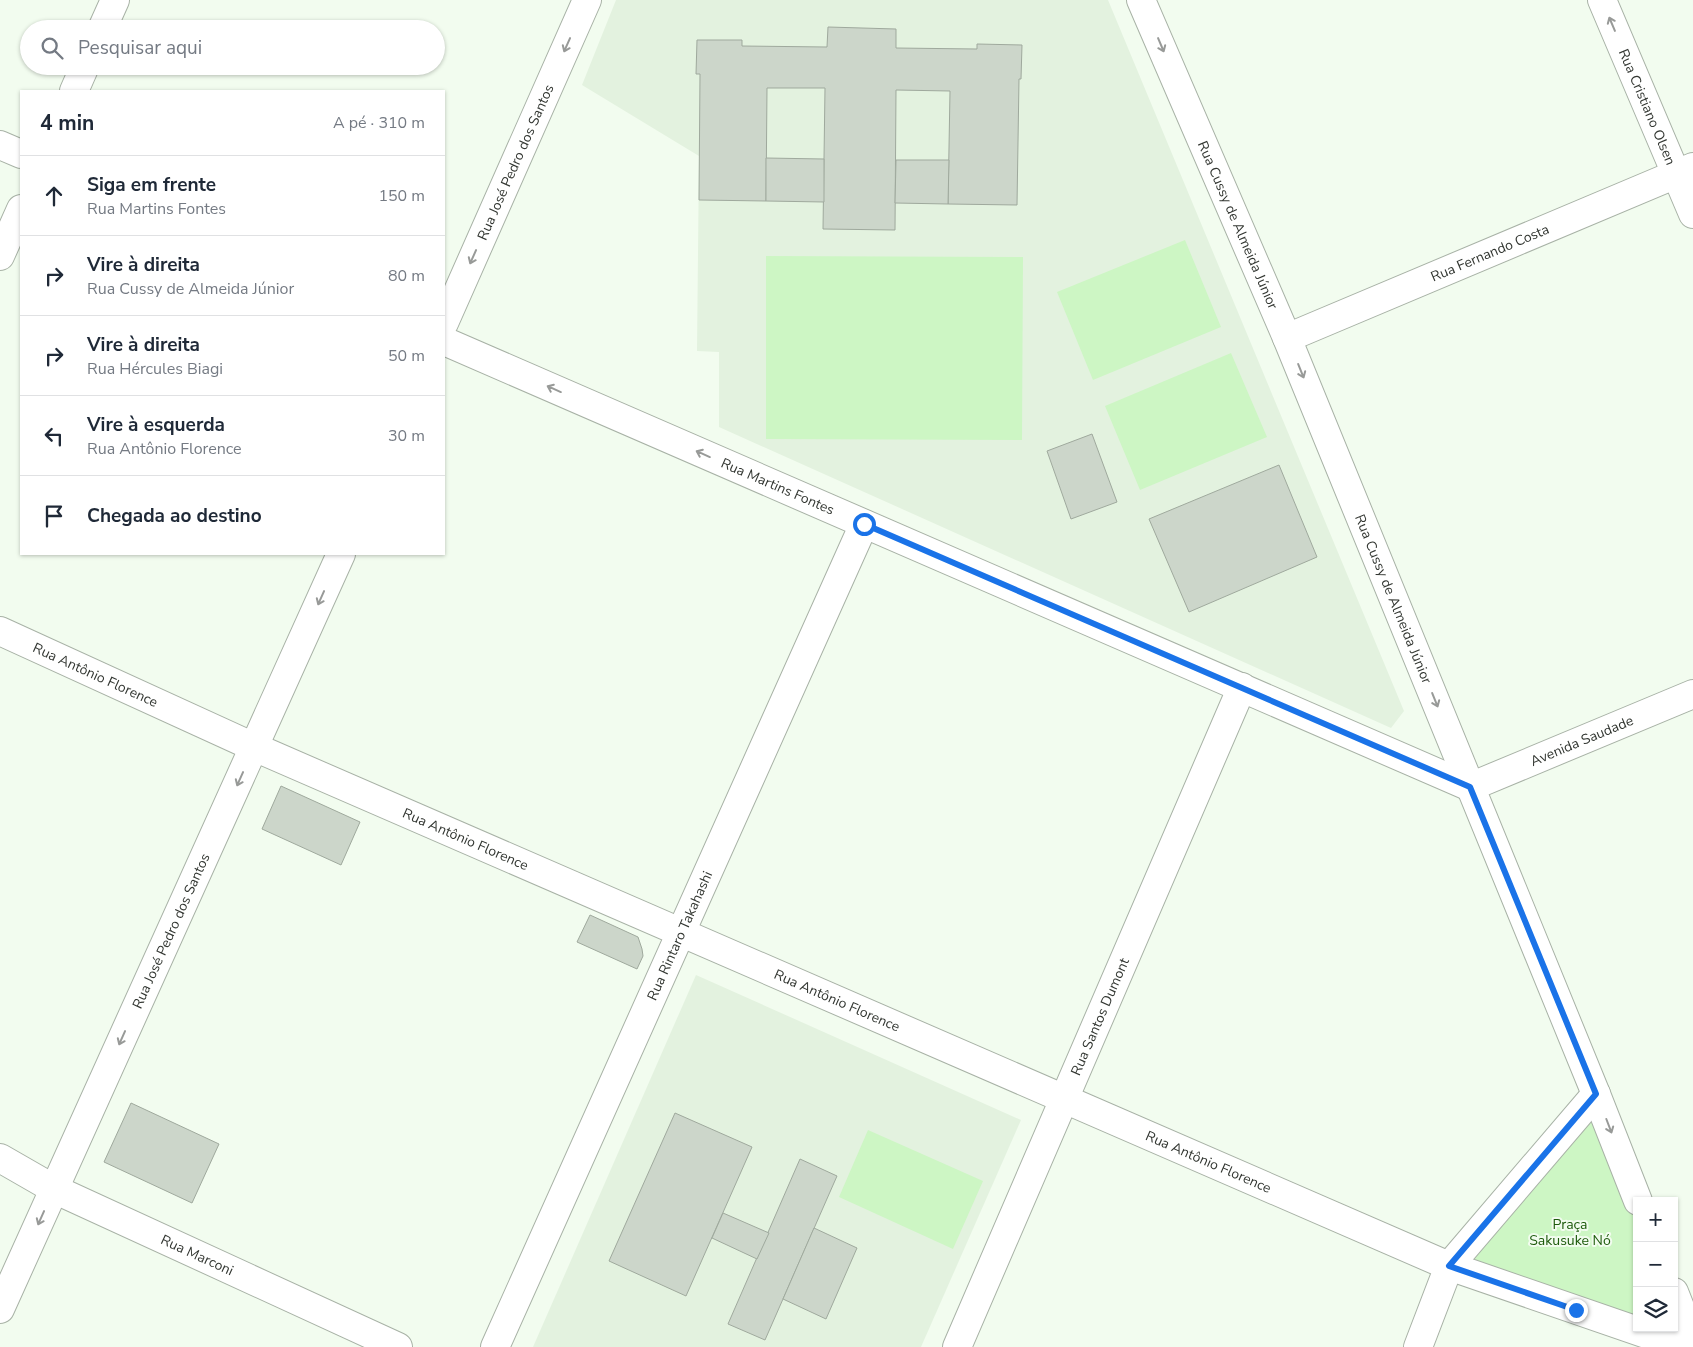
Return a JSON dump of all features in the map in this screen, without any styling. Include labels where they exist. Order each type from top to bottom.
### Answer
[{"type":"street","points":[[106,20],[115,0]]},
{"type":"street","name":"Rua José Pedro dos Santos","points":[[445,321],[587,0]]},
{"type":"street","name":"Rua Cussy de Almeida Júnior","points":[[1142,0],[1287,338],[1636,1197]]},
{"type":"street","name":"Rua Cristiano Olsen","points":[[1602,0],[1684,170],[1693,214]]},
{"type":"street","points":[[74,90],[81,75]]},
{"type":"street","points":[[0,144],[20,154]]},
{"type":"street","name":"Rua Fernando Costa","points":[[1287,338],[1684,170]]},
{"type":"street","points":[[0,256],[20,211]]},
{"type":"street","name":"Rua Martins Fontes","points":[[445,341],[1470,787]]},
{"type":"street","name":"Rua Rintaro Takahashi","points":[[495,1347],[864,524]]},
{"type":"street","name":"Rua José Pedro dos Santos","points":[[0,1309],[341,555]]},
{"type":"street","name":"Rua Antônio Florence","points":[[0,631],[254,747],[1449,1266],[1684,1347]]},
{"type":"street","name":"Rua Santos Dumont","points":[[957,1347],[1242,687]]},
{"type":"street","name":"Avenida Saudade","points":[[1470,787],[1693,694]]},
{"type":"street","points":[[1418,1347],[1449,1266],[1596,1094]]},
{"type":"street","name":"Rua Marconi","points":[[0,1158],[54,1189],[398,1347]]},
{"type":"street","points":[[1678,1302],[1693,1340]]},
{"type":"shaded area","points":[[616,0],[1108,0],[1404,711],[1391,728],[719,427],[719,352],[697,351],[699,156],[582,85]]},
{"type":"shaded area","points":[[696,975],[1021,1120],[921,1347],[533,1347]]},
{"type":"green space","points":[[1185,240],[1221,327],[1093,380],[1057,292]]},
{"type":"green space","points":[[766,256],[1023,257],[1022,440],[766,439]]},
{"type":"green space","points":[[1231,353],[1267,437],[1140,490],[1105,406]]},
{"type":"green space","name":"Praça Sakusuke Nó","points":[[1595,1103],[1633,1197],[1633,1326],[1455,1263]]},
{"type":"green space","points":[[868,1130],[983,1181],[953,1249],[839,1197]]},
{"type":"building","points":[[828,27],[896,29],[896,48],[977,49],[977,44],[1022,45],[1021,79],[1019,79],[1017,205],[948,204],[950,91],[896,90],[895,230],[823,229],[825,88],[767,88],[766,201],[699,200],[700,74],[696,74],[697,40],[742,40],[742,46],[827,47]]},
{"type":"building","points":[[766,158],[824,159],[824,202],[766,201]]},
{"type":"building","points":[[896,160],[949,160],[948,204],[895,203]]},
{"type":"building","points":[[1092,434],[1117,502],[1071,519],[1047,451]]},
{"type":"building","points":[[1279,465],[1317,557],[1189,612],[1149,519]]},
{"type":"building","points":[[281,786],[360,822],[341,865],[262,829]]},
{"type":"building","points":[[590,915],[638,937],[643,956],[637,969],[577,942]]},
{"type":"building","points":[[131,1103],[219,1144],[192,1203],[104,1162]]},
{"type":"building","points":[[675,1113],[752,1147],[686,1296],[609,1261]]},
{"type":"building","points":[[800,1159],[837,1176],[765,1340],[728,1324]]},
{"type":"building","points":[[723,1213],[769,1233],[757,1259],[712,1238]]},
{"type":"building","points":[[814,1228],[857,1248],[826,1319],[783,1299]]},
{"type":"route","points":[[864,524],[1470,787],[1596,1094],[1449,1266],[1576,1310]]}]
